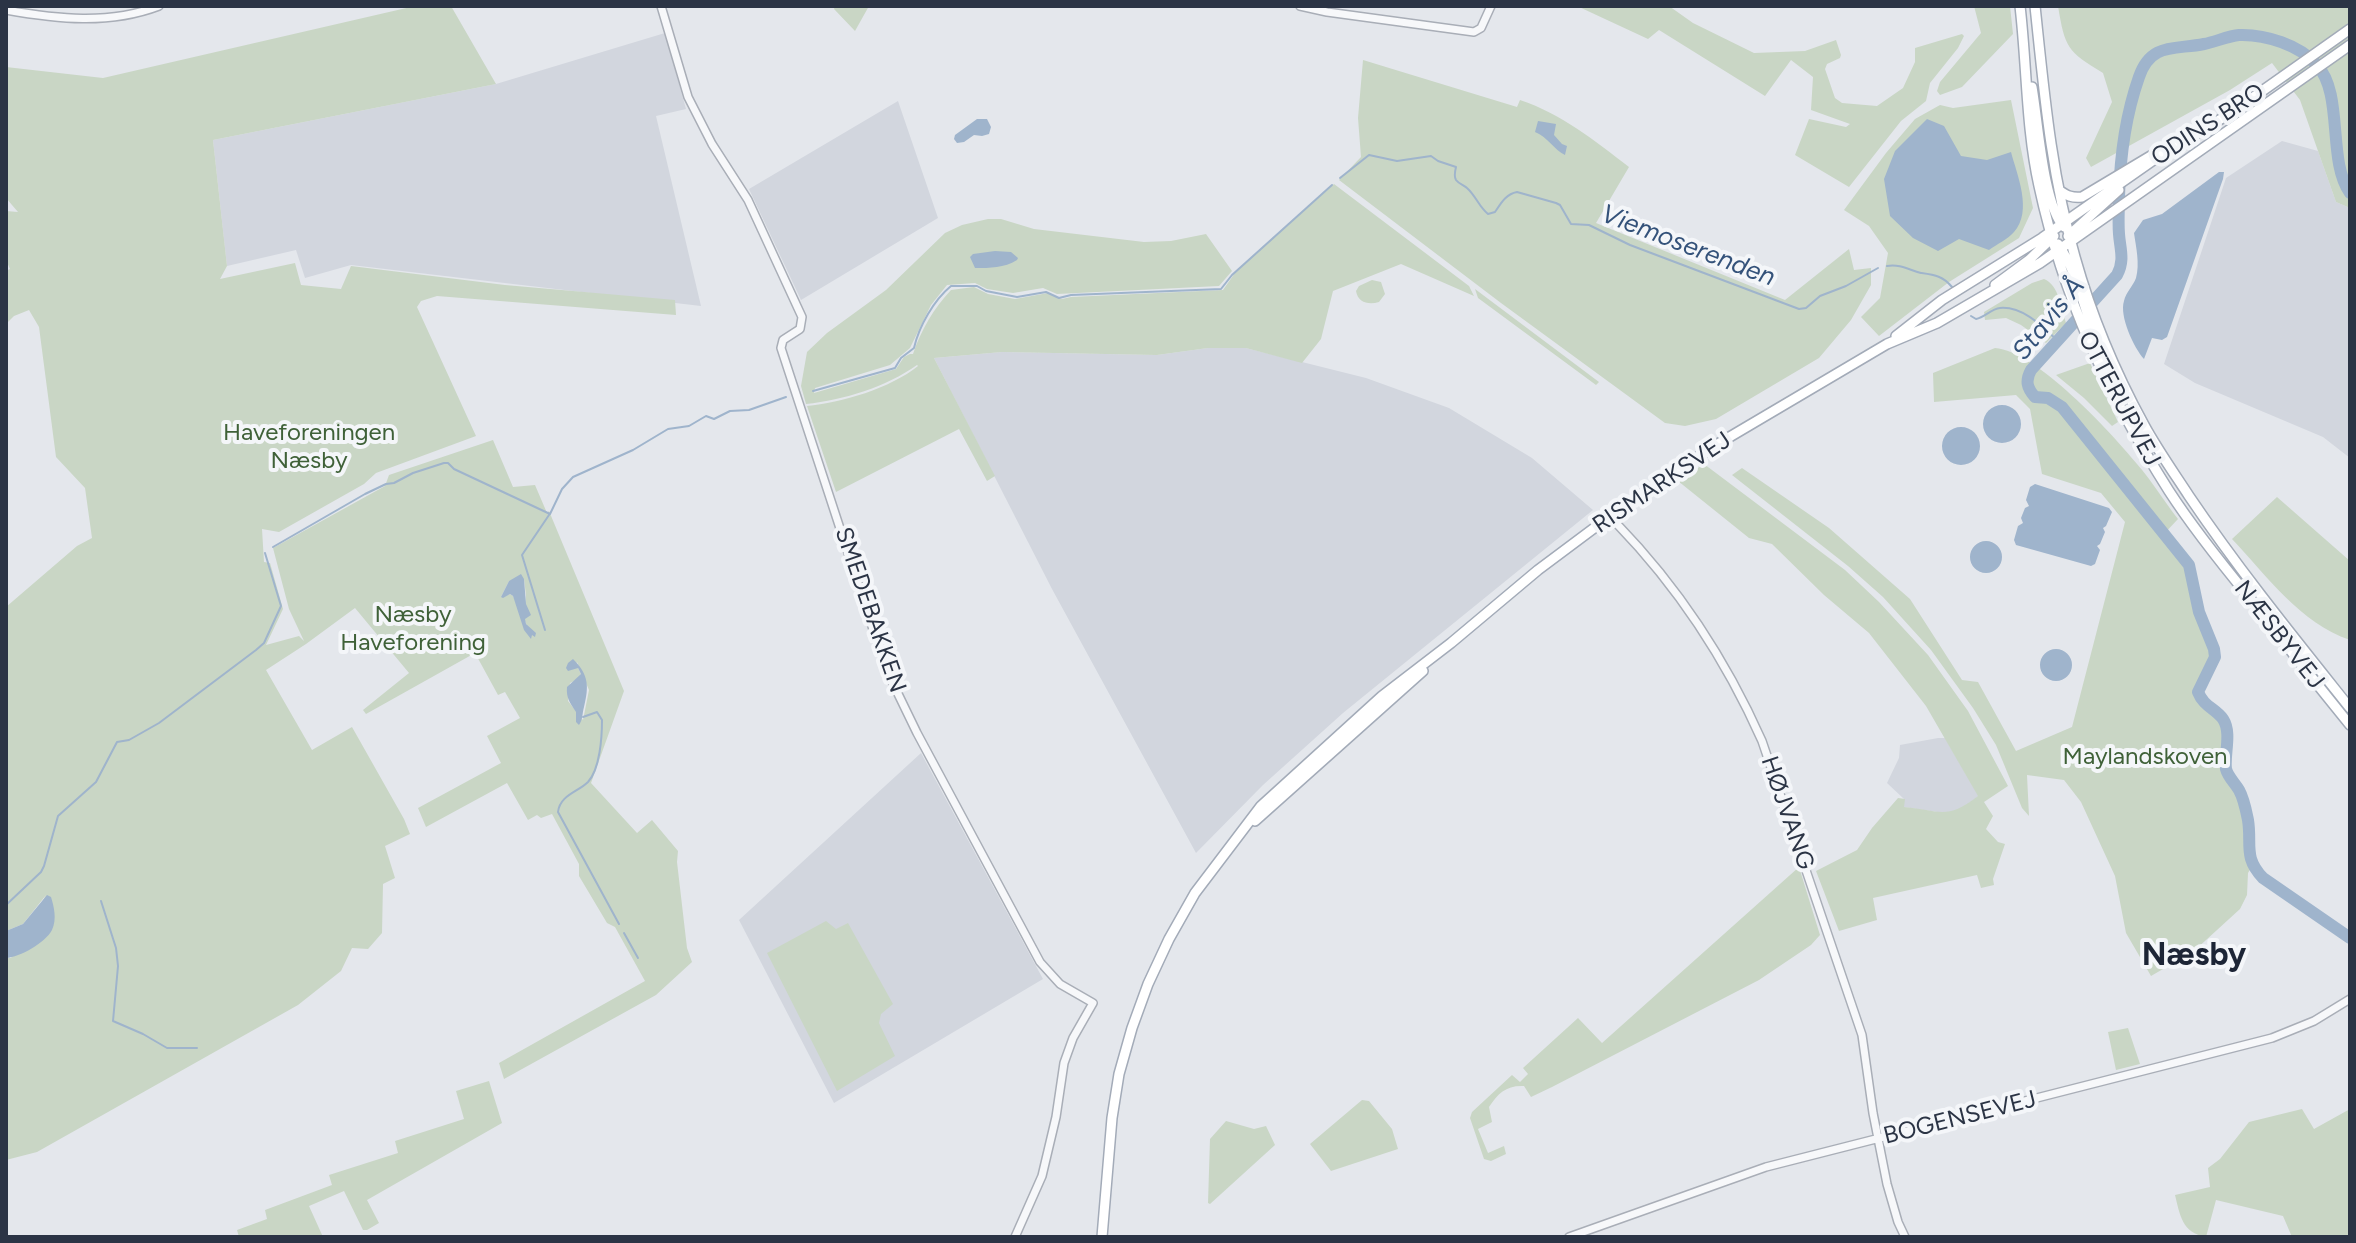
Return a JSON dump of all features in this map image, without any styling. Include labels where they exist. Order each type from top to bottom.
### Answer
[{"type":"main road","name":"OTTERUPVEJ","points":[[2020,6],[2038,185],[2061,231],[2081,303],[2144,425],[2217,538]]},
{"type":"main road","name":"OTTERUPVEJ","points":[[2035,6],[2048,132],[2061,202],[2059,252],[2133,432],[2207,545]]},
{"type":"main road","name":"ODINS BRO","points":[[2131,174],[2350,29]]},
{"type":"main road","name":"ODINS BRO","points":[[2061,231],[2100,221],[2350,45]]},
{"type":"main road","points":[[1967,307],[2029,260],[2131,174],[2210,124]]},
{"type":"main road","points":[[2058,189],[2065,195],[2082,197],[2110,190],[2131,174]]},
{"type":"main road","name":"RISMARKSVEJ","points":[[1104,1237],[1112,1118],[1119,1074],[1148,984],[1195,893],[1261,806],[1359,716],[1538,570],[1625,505],[1716,445],[1887,344],[1967,307],[2059,252],[2061,231]]},
{"type":"main road","name":"RISMARKSVEJ","points":[[1887,344],[1942,300],[2061,231]]},
{"type":"main road","name":"NÆSBYVEJ","points":[[2217,538],[2350,708]]},
{"type":"main road","name":"NÆSBYVEJ","points":[[2207,545],[2350,725]]},
{"type":"street","points":[[6,10],[60,19],[93,19],[159,6]]},
{"type":"street","name":"SMEDEBAKKEN","points":[[661,6],[688,97],[712,144],[748,200],[802,317],[800,329],[783,340],[781,348],[886,669],[1040,962],[1060,984],[1093,1003],[1073,1038],[1064,1063],[1056,1117],[1042,1176],[1015,1237]]},
{"type":"street","points":[[1300,6],[1474,32],[1481,28],[1491,6]]},
{"type":"street","name":"HØJVANG","points":[[1617,524],[1648,557],[1703,630],[1739,691],[1762,741],[1862,1035],[1878,1138],[1892,1203],[1905,1237]]},
{"type":"street","name":"BOGENSEVEJ","points":[[1569,1237],[1766,1167],[2272,1038],[2314,1021],[2350,999]]},
{"type":"shaded area","points":[[665,33],[686,109],[656,116],[701,306],[351,265],[305,278],[296,250],[227,266],[213,140],[496,84]]},
{"type":"shaded area","points":[[898,101],[938,218],[801,300],[749,189]]},
{"type":"shaded area","points":[[2282,141],[2318,151],[2336,202],[2350,208],[2350,458],[2323,437],[2195,383],[2164,364],[2226,178]]},
{"type":"shaded area","points":[[1208,348],[1246,348],[1366,378],[1449,408],[1532,458],[1593,510],[1343,713],[1263,785],[1196,853],[1052,589],[934,358],[1002,352],[1157,355]]},
{"type":"shaded area","points":[[1945,738],[1979,796],[1958,811],[1944,813],[1903,807],[1904,799],[1887,783],[1899,758],[1900,745]]},
{"type":"shaded area","points":[[921,753],[1043,979],[834,1103],[739,920]]},
{"type":"green space","points":[[415,6],[451,6],[496,84],[213,140],[227,266],[220,279],[295,263],[301,285],[341,289],[351,266],[505,285],[675,300],[676,315],[437,296],[421,301],[417,307],[476,436],[376,473],[364,484],[279,532],[262,529],[264,562],[270,563],[283,609],[266,645],[299,636],[304,641],[289,609],[273,548],[385,486],[389,475],[493,440],[513,487],[535,485],[547,513],[549,511],[624,691],[591,783],[637,833],[652,820],[678,851],[687,948],[692,962],[656,995],[504,1079],[499,1063],[645,981],[615,927],[607,923],[579,876],[579,864],[552,814],[541,818],[537,815],[528,820],[507,783],[426,827],[418,808],[501,763],[487,736],[520,718],[505,692],[498,695],[475,653],[366,714],[363,710],[409,673],[355,608],[266,670],[312,750],[352,727],[404,819],[410,834],[385,846],[395,878],[383,884],[382,933],[368,949],[352,948],[341,971],[298,1005],[37,1152],[6,1160],[6,958],[11,958],[46,895],[23,924],[6,931],[6,607],[77,546],[92,538],[85,488],[56,457],[39,327],[29,310],[14,316],[6,324],[6,271],[10,269],[6,260],[6,211],[18,212],[6,198],[6,67],[103,78]],"holes":[[[524,579],[524,619],[532,638],[513,596],[501,597],[509,581]],[[577,662],[589,690],[583,720],[568,701],[570,683],[581,674],[575,668]]]},
{"type":"green space","points":[[835,6],[869,6],[855,31],[834,9]]},
{"type":"green space","points":[[1577,6],[1669,6],[1693,23],[1754,53],[1805,51],[1836,40],[1840,58],[1827,64],[1825,69],[1835,98],[1842,103],[1877,106],[1903,88],[1915,62],[1915,48],[1962,34],[1964,36],[1930,83],[1926,101],[1901,121],[1849,187],[1795,155],[1809,119],[1846,127],[1850,124],[1811,110],[1813,77],[1791,60],[1765,96],[1659,30],[1648,39]]},
{"type":"green space","points":[[1974,6],[2010,6],[2013,34],[1962,87],[1940,95],[1937,91],[1940,82],[1981,33]]},
{"type":"green space","points":[[2058,6],[2350,6],[2350,208],[2336,202],[2300,100],[2272,63],[2230,90],[2091,167],[2086,158],[2112,102],[2103,73],[2075,53],[2066,40]]},
{"type":"green space","points":[[1363,60],[1517,107],[1520,100],[1564,120],[1591,138],[1629,167],[1596,223],[1785,300],[1849,249],[1854,270],[1871,268],[1871,285],[1851,320],[1819,358],[1716,419],[1685,426],[1665,423],[1339,180],[1361,157],[1358,118]]},
{"type":"green space","points":[[2011,100],[2033,208],[2019,238],[1949,282],[1879,336],[1861,317],[1880,298],[1888,253],[1869,226],[1844,210],[1915,119],[1940,105],[1953,108]]},
{"type":"green space","points":[[1334,184],[1469,286],[1474,296],[1401,264],[1333,291],[1321,339],[1302,363],[1246,348],[1208,348],[1157,355],[1002,352],[934,358],[995,476],[987,481],[959,429],[836,492],[807,406],[865,393],[894,381],[918,366],[864,391],[806,404],[801,386],[807,352],[827,333],[886,290],[945,233],[962,225],[1001,219],[1034,229],[1144,242],[1171,241],[1206,234],[1232,271],[1219,286],[1057,294],[1043,288],[1013,293],[987,289],[975,283],[947,285],[931,305],[910,348],[890,365],[815,388],[814,393],[896,369],[904,357],[913,354],[929,320],[951,290],[974,287],[988,294],[1015,299],[1048,293],[1062,299],[1223,290],[1237,270]]},
{"type":"green space","points":[[2044,279],[2056,292],[2066,323],[2046,343],[2006,318],[1985,320],[1984,312]]},
{"type":"green space","points":[[1372,280],[1381,282],[1385,294],[1379,302],[1368,303],[1359,298],[1356,291],[1359,286]]},
{"type":"green space","points":[[1475,289],[1599,382],[1596,385],[1478,298]]},
{"type":"green space","name":"Maylandskoven","points":[[1995,348],[2031,363],[2072,395],[2110,433],[2153,484],[2178,519],[2163,535],[2189,565],[2199,612],[2214,649],[2215,657],[2198,692],[2226,726],[2227,770],[2242,799],[2247,819],[2252,866],[2248,873],[2247,895],[2240,909],[2194,951],[2151,976],[2126,933],[2115,876],[2081,802],[2064,780],[2027,775],[2029,816],[2022,808],[1996,745],[1931,650],[1883,597],[1848,566],[1732,475],[1742,468],[1829,528],[1910,599],[1962,680],[1978,682],[2016,751],[2072,727],[2125,522],[2101,493],[2042,474],[2030,409],[2016,395],[1934,402],[1933,373]]},
{"type":"green space","points":[[2090,363],[2118,422],[2112,426],[2056,375]]},
{"type":"green space","points":[[1704,464],[1845,570],[1928,655],[1968,711],[2008,786],[1984,802],[1993,816],[1986,829],[1998,842],[2005,844],[1993,879],[1994,885],[1981,888],[1977,875],[1873,898],[1877,920],[1839,931],[1816,871],[1857,850],[1898,798],[1905,799],[1904,807],[1942,812],[1958,809],[1978,796],[1926,706],[1869,633],[1824,595],[1772,544],[1749,538],[1678,481]]},
{"type":"green space","points":[[2277,497],[2350,561],[2350,640],[2315,622],[2300,610],[2232,539]]},
{"type":"green space","points":[[1799,867],[1820,935],[1811,945],[1759,980],[1531,1097],[1524,1086],[1504,1091],[1489,1107],[1492,1122],[1478,1129],[1488,1153],[1504,1146],[1506,1154],[1491,1161],[1484,1159],[1470,1118],[1472,1112],[1512,1075],[1520,1082],[1528,1074],[1523,1068],[1578,1018],[1602,1043]]},
{"type":"green space","points":[[826,921],[836,929],[848,923],[893,1004],[881,1014],[879,1023],[895,1056],[837,1091],[767,953]]},
{"type":"green space","points":[[2128,1028],[2140,1064],[2116,1070],[2108,1032]]},
{"type":"green space","points":[[489,1081],[502,1123],[367,1200],[379,1223],[363,1230],[344,1191],[309,1206],[323,1237],[239,1237],[237,1230],[267,1219],[265,1210],[332,1185],[329,1175],[398,1153],[395,1141],[464,1119],[456,1091]]},
{"type":"green space","points":[[1362,1100],[1369,1101],[1392,1129],[1398,1149],[1331,1171],[1310,1144]]},
{"type":"green space","points":[[2302,1109],[2314,1129],[2350,1109],[2350,1237],[2292,1237],[2283,1216],[2216,1200],[2206,1237],[2192,1232],[2181,1216],[2175,1195],[2210,1187],[2208,1168],[2220,1159],[2249,1122]]},
{"type":"green space","points":[[1226,1121],[1254,1129],[1266,1126],[1275,1145],[1210,1204],[1210,1139]]},
{"type":"water","points":[[977,119],[987,119],[991,127],[989,134],[974,135],[957,143],[955,135]]},
{"type":"water","points":[[1927,119],[1944,126],[1961,156],[1987,160],[2011,152],[2022,193],[2020,223],[2006,239],[1989,250],[1959,239],[1938,251],[1913,238],[1890,216],[1884,179],[1895,151]]},
{"type":"water","points":[[1538,121],[1556,124],[1554,135],[1567,146],[1565,155],[1535,132]]},
{"type":"water","points":[[2219,172],[2224,172],[2223,179],[2167,337],[2162,340],[2152,338],[2144,359],[2128,332],[2123,307],[2137,273],[2134,233],[2143,220],[2162,214]]},
{"type":"water","points":[[1011,252],[1018,258],[1002,266],[975,268],[970,257],[973,254]]},
{"type":"water","points":[[2002,405],[2015,411],[2021,424],[2015,437],[2002,443],[1989,437],[1983,424],[1989,411]]},
{"type":"water","points":[[1961,427],[1974,433],[1980,446],[1974,459],[1961,465],[1948,459],[1942,446],[1948,433]]},
{"type":"water","points":[[2035,484],[2109,508],[2112,512],[2097,546],[2100,550],[2095,564],[2091,566],[2016,545],[2014,540],[2018,526],[2023,523],[2021,518],[2029,506],[2026,500],[2030,487]]},
{"type":"water","points":[[1986,541],[1997,546],[2002,557],[1997,568],[1986,573],[1975,568],[1970,557],[1975,546]]},
{"type":"water","points":[[521,574],[531,615],[525,619],[526,624],[536,633],[531,639],[524,630],[513,596],[501,597],[509,581]]},
{"type":"water","points":[[2056,649],[2068,653],[2072,665],[2068,677],[2056,681],[2044,677],[2040,665],[2044,653]]},
{"type":"water","points":[[573,659],[585,676],[587,687],[579,725],[567,694],[567,687],[581,674],[578,668],[568,671],[566,668]]},
{"type":"water","points":[[47,895],[51,897],[54,909],[52,930],[32,948],[6,958],[6,931],[23,924]]},
{"type":"waterway","name":"Stavis Å","points":[[2350,193],[2339,164],[2330,93],[2325,78],[2310,58],[2281,42],[2249,35],[2157,53],[2150,58],[2139,77],[2124,136],[2119,197],[2119,270],[2031,370],[2028,381],[2035,397],[2048,398],[2062,407],[2189,565],[2199,612],[2215,657],[2198,692],[2226,725],[2226,769],[2245,805],[2253,864],[2263,878],[2350,938]]},
{"type":"waterway","name":"Viemoserenden","points":[[1340,178],[1369,155],[1397,161],[1431,156],[1456,167],[1456,180],[1470,191],[1488,214],[1495,212],[1507,197],[1517,192],[1556,203],[1571,224],[1589,225],[1630,245],[1799,309],[1878,268]]},
{"type":"waterway","name":"Viemoserenden","points":[[813,391],[895,368],[901,358],[914,348],[928,314],[951,286],[977,286],[986,291],[1017,297],[1046,292],[1059,298],[1221,289],[1232,275],[1332,185]]},
{"type":"waterway","name":"Viemoserenden","points":[[1887,266],[1938,277],[1952,287]]},
{"type":"waterway","name":"Viemoserenden","points":[[1971,316],[1976,319],[2000,308],[2017,310],[2032,318],[2058,341]]},
{"type":"waterway","name":"Viemoserenden","points":[[273,547],[365,494],[444,463],[550,514],[562,489],[573,477],[633,450],[668,429],[689,426],[706,416],[714,419],[730,411],[749,410],[786,397]]},
{"type":"waterway","points":[[545,630],[522,555],[549,515]]},
{"type":"waterway","name":"Viemoserenden","points":[[6,905],[41,872],[58,816],[96,782],[117,742],[129,740],[159,723],[264,643],[281,606],[265,553]]},
{"type":"waterway","points":[[583,717],[597,712],[602,720],[598,761],[588,782],[566,798],[558,812],[619,924]]},
{"type":"waterway","points":[[101,901],[116,948],[118,966],[113,1021],[167,1048],[197,1048]]},
{"type":"waterway","points":[[624,933],[638,958]]},
{"type":"district","name":"Næsby","points":[[2194,956]]},
{"type":"park label","name":"Haveforeningen Næsby","points":[[309,447]]},
{"type":"park label","name":"Næsby Haveforening","points":[[413,629]]}]
